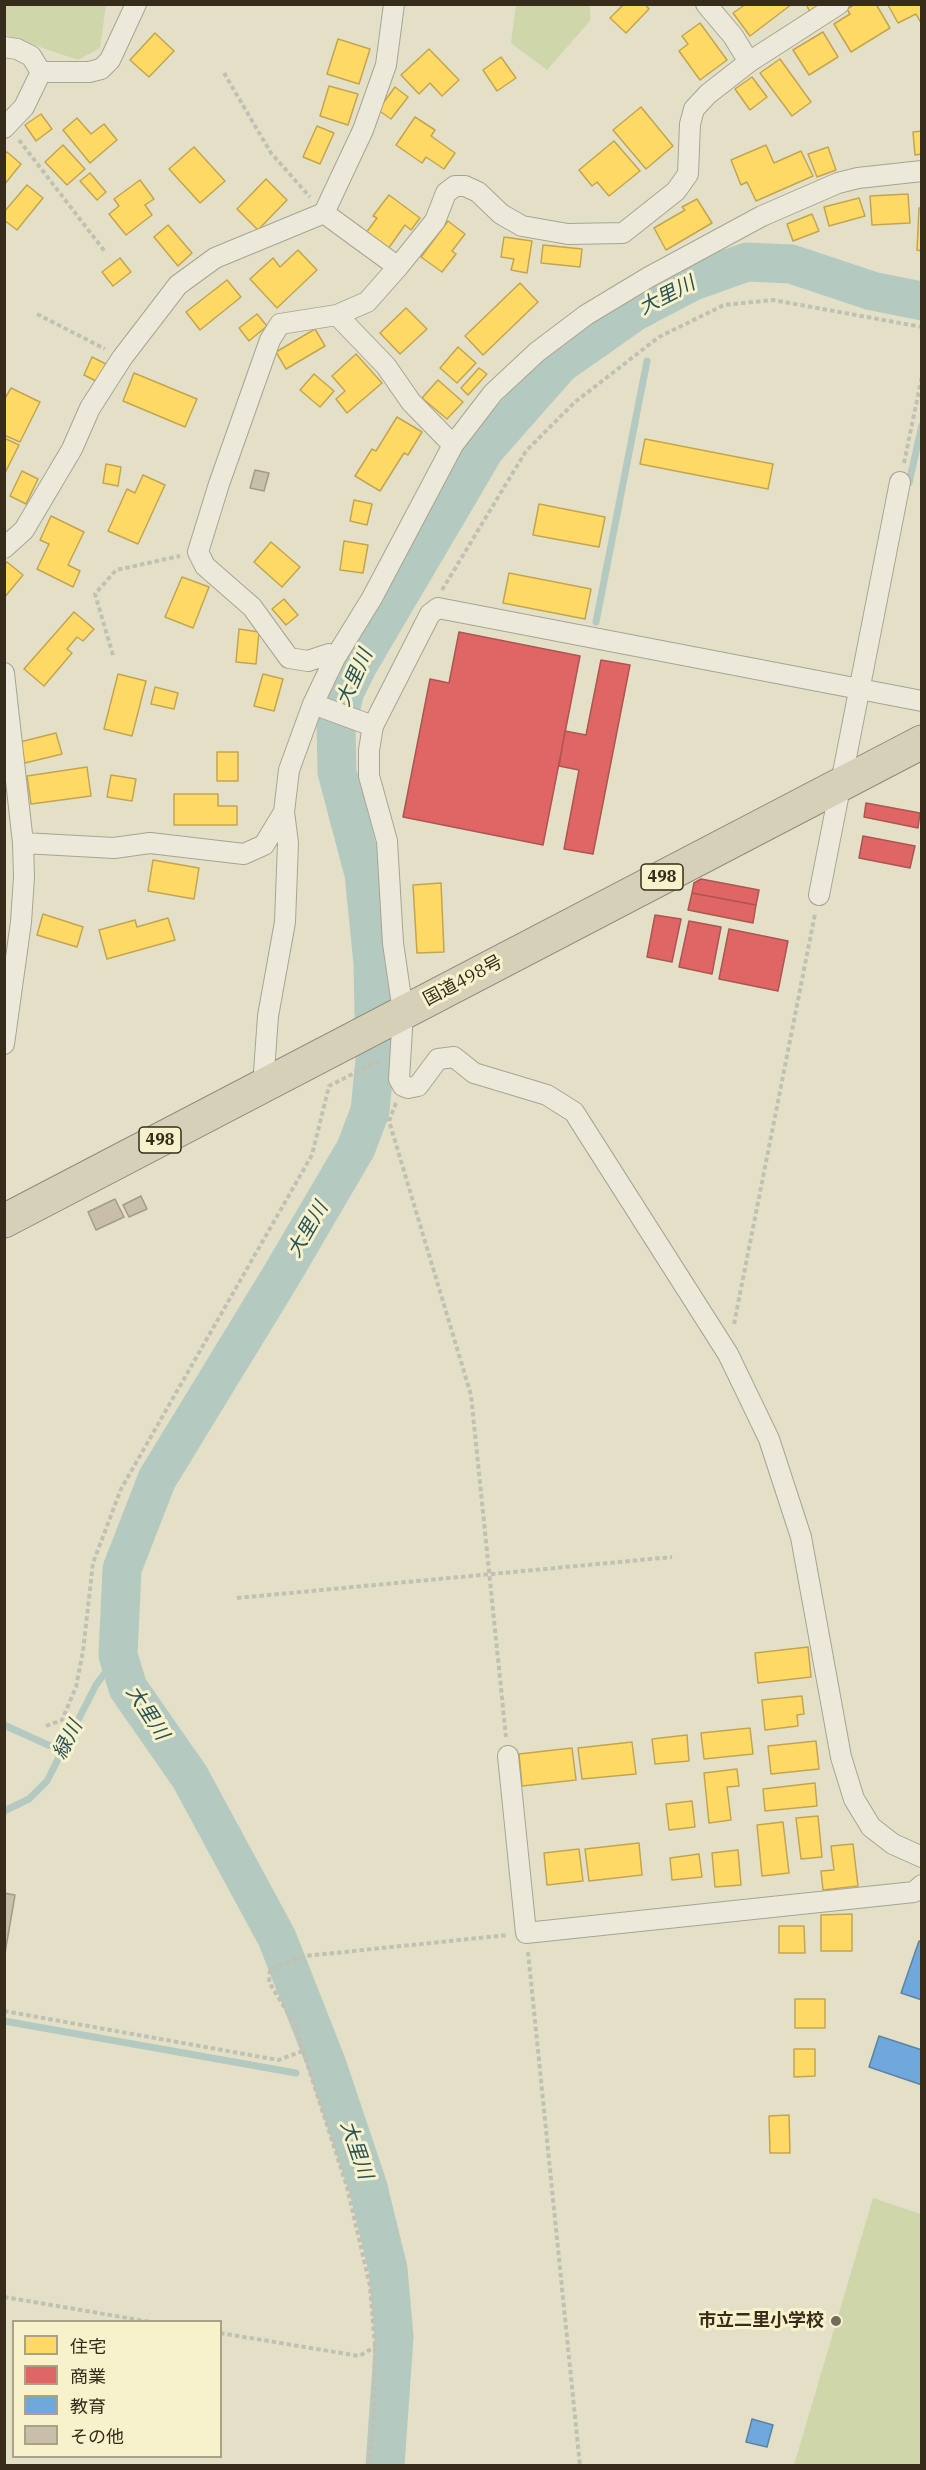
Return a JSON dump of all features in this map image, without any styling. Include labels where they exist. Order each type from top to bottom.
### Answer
[{"type":"highway","name":"国道498号","points":[[4,1221],[263,1086],[322,1072],[403,1012],[921,742]]},
{"type":"street","points":[[41,72],[89,72],[101,69],[110,60],[136,4]]},
{"type":"street","points":[[4,548],[24,530],[72,449],[90,408],[122,358],[178,285],[215,258],[324,213],[363,130],[386,64],[394,4]]},
{"type":"street","points":[[706,4],[733,36],[749,62]]},
{"type":"street","points":[[335,658],[329,654],[308,661],[289,658],[252,607],[205,566],[198,552],[219,484],[270,340],[280,324],[337,315],[367,302],[435,221],[446,193],[455,186],[465,186],[478,192],[501,214],[522,226],[568,234],[622,233],[676,191],[688,174],[690,124],[694,108],[749,62],[839,4]]},
{"type":"street","points":[[4,47],[17,49],[31,56],[41,72]]},
{"type":"street","points":[[6,126],[24,107],[41,72]]},
{"type":"street","points":[[263,1086],[268,1016],[285,922],[288,843],[284,812],[289,770],[313,704],[335,658],[372,598],[453,445],[493,393],[537,352],[586,315],[649,277],[762,216],[838,183],[858,178],[921,171]]},
{"type":"street","points":[[324,213],[398,267]]},
{"type":"street","points":[[337,315],[386,366],[411,402],[453,445]]},
{"type":"street","points":[[819,895],[900,482]]},
{"type":"street","points":[[921,701],[438,608],[430,614],[373,726],[369,750],[369,776],[387,841],[393,943],[403,1012],[399,1079],[403,1086],[408,1088],[418,1086],[438,1059],[454,1058],[474,1073],[548,1095],[574,1112],[728,1354],[769,1439],[801,1537],[841,1757],[854,1799],[871,1827],[893,1844],[921,1857]]},
{"type":"street","points":[[4,673],[23,843],[21,922],[4,1044]]},
{"type":"street","points":[[313,704],[373,726]]},
{"type":"street","points":[[23,843],[114,848],[150,843],[244,854],[264,845],[284,812]]},
{"type":"street","points":[[508,1756],[526,1933],[914,1892],[921,1885]]},
{"type":"path","points":[[224,73],[271,153],[324,213]]},
{"type":"path","points":[[6,126],[106,253]]},
{"type":"path","points":[[438,608],[441,592],[526,451],[575,402],[659,337],[724,304],[773,300],[921,327]]},
{"type":"path","points":[[37,314],[122,358]]},
{"type":"path","points":[[900,482],[921,376]]},
{"type":"path","points":[[113,655],[95,594],[116,570],[198,552]]},
{"type":"path","points":[[728,1354],[819,895]]},
{"type":"path","points":[[46,1726],[62,1720],[76,1687],[83,1651],[93,1563],[121,1489],[312,1155],[322,1072],[402,1049]]},
{"type":"path","points":[[403,1086],[389,1121],[471,1395],[508,1756]]},
{"type":"path","points":[[237,1598],[672,1557]]},
{"type":"path","points":[[368,2466],[374,2422],[375,2347],[370,2286],[347,2187],[294,2023],[269,1982],[270,1969],[305,1956],[526,1933],[580,2466]]},
{"type":"path","points":[[4,2011],[278,2060],[303,2051]]},
{"type":"path","points":[[4,2297],[139,2320]]},
{"type":"path","points":[[222,2333],[359,2356],[375,2347]]},
{"type":"green space","points":[[4,5],[106,5],[100,48],[78,60],[5,35]]},
{"type":"green space","points":[[516,5],[590,5],[590,21],[547,70],[511,43]]},
{"type":"green space","points":[[873,2198],[921,2214],[921,2465],[794,2465]]},
{"type":"building: 住宅","points":[[624,4],[645,4],[649,9],[626,33],[610,18]]},
{"type":"building: 住宅","points":[[746,4],[792,4],[750,36],[733,13]]},
{"type":"building: 住宅","points":[[806,4],[823,4],[810,12]]},
{"type":"building: 住宅","points":[[855,4],[876,4],[890,28],[851,52],[834,24],[850,14],[847,9]]},
{"type":"building: 住宅","points":[[922,4],[922,25],[916,14],[898,23],[888,5]]},
{"type":"building: 住宅","points":[[700,23],[727,60],[700,80],[679,51],[688,44],[682,36]]},
{"type":"building: 住宅","points":[[823,32],[838,57],[809,75],[793,50]]},
{"type":"building: 住宅","points":[[155,33],[174,51],[149,77],[130,60]]},
{"type":"building: 住宅","points":[[338,39],[370,49],[359,84],[327,74]]},
{"type":"building: 住宅","points":[[429,49],[459,80],[442,96],[430,83],[419,94],[401,75]]},
{"type":"building: 住宅","points":[[501,57],[516,78],[497,91],[483,70]]},
{"type":"building: 住宅","points":[[780,59],[811,102],[792,116],[760,73]]},
{"type":"building: 住宅","points":[[752,77],[767,97],[750,110],[735,89]]},
{"type":"building: 住宅","points":[[329,86],[358,94],[348,125],[320,116]]},
{"type":"building: 住宅","points":[[395,87],[408,97],[391,119],[378,110]]},
{"type":"building: 住宅","points":[[641,107],[673,146],[646,169],[613,130]]},
{"type":"building: 住宅","points":[[41,114],[52,129],[36,141],[25,125]]},
{"type":"building: 住宅","points":[[415,117],[435,130],[431,136],[455,153],[444,169],[426,157],[422,163],[396,145]]},
{"type":"building: 住宅","points":[[77,118],[91,134],[104,124],[117,140],[90,163],[63,130]]},
{"type":"building: 住宅","points":[[317,126],[334,133],[320,164],[303,157]]},
{"type":"building: 住宅","points":[[922,131],[922,154],[915,155],[913,132]]},
{"type":"building: 住宅","points":[[614,141],[640,171],[609,196],[597,182],[592,186],[579,170]]},
{"type":"building: 住宅","points":[[63,145],[85,169],[67,185],[45,162]]},
{"type":"building: 住宅","points":[[766,145],[774,163],[801,151],[813,176],[756,201],[747,182],[741,185],[731,160]]},
{"type":"building: 住宅","points":[[194,147],[225,181],[200,203],[169,169]]},
{"type":"building: 住宅","points":[[828,147],[836,170],[817,177],[808,154]]},
{"type":"building: 住宅","points":[[7,152],[21,164],[4,185],[4,155]]},
{"type":"building: 住宅","points":[[90,173],[106,192],[97,200],[80,181]]},
{"type":"building: 住宅","points":[[266,179],[287,200],[258,230],[237,209]]},
{"type":"building: 住宅","points":[[140,180],[154,199],[145,205],[152,215],[126,235],[109,214],[119,206],[114,199]]},
{"type":"building: 住宅","points":[[27,185],[43,198],[17,230],[4,220],[4,212]]},
{"type":"building: 住宅","points":[[908,194],[910,223],[872,225],[870,196]]},
{"type":"building: 住宅","points":[[389,195],[420,218],[411,230],[405,225],[388,249],[366,233],[377,218],[373,216]]},
{"type":"building: 住宅","points":[[859,198],[865,216],[829,226],[824,207]]},
{"type":"building: 住宅","points":[[697,199],[712,223],[666,250],[654,228],[685,210],[682,207]]},
{"type":"building: 住宅","points":[[919,208],[922,208],[922,251],[917,250]]},
{"type":"building: 住宅","points":[[812,214],[819,231],[793,241],[787,224]]},
{"type":"building: 住宅","points":[[448,221],[465,234],[452,251],[456,254],[442,272],[421,257]]},
{"type":"building: 住宅","points":[[168,225],[192,253],[178,266],[154,237]]},
{"type":"building: 住宅","points":[[504,237],[532,241],[527,273],[511,270],[514,259],[501,257]]},
{"type":"building: 住宅","points":[[543,245],[582,249],[580,267],[541,263]]},
{"type":"building: 住宅","points":[[298,250],[317,270],[277,308],[250,279],[273,258],[280,267]]},
{"type":"building: 住宅","points":[[120,258],[131,272],[113,286],[102,272]]},
{"type":"building: 住宅","points":[[227,280],[241,297],[200,330],[186,312]]},
{"type":"building: 住宅","points":[[520,283],[538,302],[483,355],[465,336]]},
{"type":"building: 住宅","points":[[406,308],[427,329],[400,354],[380,333]]},
{"type":"building: 住宅","points":[[257,314],[267,326],[249,341],[239,328]]},
{"type":"building: 住宅","points":[[315,329],[325,346],[286,369],[276,352]]},
{"type":"building: 住宅","points":[[458,347],[476,363],[457,383],[440,368]]},
{"type":"building: 住宅","points":[[356,354],[382,383],[347,413],[336,399],[345,391],[332,376]]},
{"type":"building: 住宅","points":[[92,357],[106,364],[98,382],[84,375]]},
{"type":"building: 住宅","points":[[479,368],[487,374],[468,395],[461,388]]},
{"type":"building: 住宅","points":[[134,373],[197,399],[185,427],[123,401]]},
{"type":"building: 住宅","points":[[314,374],[334,391],[320,407],[300,390]]},
{"type":"building: 住宅","points":[[438,380],[463,402],[447,419],[422,398]]},
{"type":"building: 住宅","points":[[11,388],[40,402],[20,442],[4,435],[4,400]]},
{"type":"building: 住宅","points":[[397,417],[422,432],[408,455],[404,453],[380,491],[355,476],[372,449],[376,451]]},
{"type":"building: 住宅","points":[[4,438],[19,445],[4,475]]},
{"type":"building: 住宅","points":[[645,439],[773,464],[768,489],[640,464]]},
{"type":"building: 住宅","points":[[106,464],[121,467],[118,486],[103,483]]},
{"type":"building: 住宅","points":[[22,471],[38,479],[26,504],[10,496]]},
{"type":"building: 住宅","points":[[143,475],[165,485],[138,544],[108,531],[127,489],[135,493]]},
{"type":"building: 住宅","points":[[354,500],[372,504],[367,525],[350,521]]},
{"type":"building: 住宅","points":[[539,504],[605,517],[599,547],[533,535]]},
{"type":"building: 住宅","points":[[51,516],[84,532],[68,565],[80,571],[73,587],[37,569],[49,544],[40,540]]},
{"type":"building: 住宅","points":[[344,541],[368,545],[363,573],[340,570]]},
{"type":"building: 住宅","points":[[271,542],[300,567],[282,587],[254,562]]},
{"type":"building: 住宅","points":[[7,562],[23,575],[4,598],[4,565]]},
{"type":"building: 住宅","points":[[509,573],[591,589],[585,619],[503,603]]},
{"type":"building: 住宅","points":[[182,577],[209,587],[193,628],[165,617]]},
{"type":"building: 住宅","points":[[284,599],[298,615],[286,625],[272,609]]},
{"type":"building: 住宅","points":[[74,612],[94,629],[83,641],[77,637],[67,649],[72,653],[44,686],[24,669]]},
{"type":"building: 住宅","points":[[239,629],[259,632],[256,664],[236,662]]},
{"type":"building: 住宅","points":[[118,674],[146,681],[132,736],[104,729]]},
{"type":"building: 住宅","points":[[263,674],[283,679],[274,711],[254,706]]},
{"type":"building: 住宅","points":[[155,687],[178,693],[174,709],[151,704]]},
{"type":"building: 住宅","points":[[56,733],[62,754],[25,763],[20,742]]},
{"type":"building: 住宅","points":[[217,752],[238,752],[238,781],[217,781]]},
{"type":"building: 住宅","points":[[87,767],[91,796],[31,804],[27,776]]},
{"type":"building: 住宅","points":[[111,775],[136,779],[132,801],[107,797]]},
{"type":"building: 住宅","points":[[174,794],[218,794],[218,806],[237,806],[237,825],[174,825]]},
{"type":"building: 住宅","points":[[153,860],[199,868],[194,899],[148,891]]},
{"type":"building: 住宅","points":[[441,883],[444,952],[417,953],[413,885]]},
{"type":"building: 住宅","points":[[43,914],[83,927],[77,947],[37,935]]},
{"type":"building: 住宅","points":[[168,918],[175,940],[107,959],[99,930],[135,920],[137,927]]},
{"type":"building: 住宅","points":[[808,1647],[811,1677],[758,1683],[755,1653]]},
{"type":"building: 住宅","points":[[802,1696],[804,1714],[797,1715],[798,1726],[765,1730],[762,1700]]},
{"type":"building: 住宅","points":[[750,1728],[753,1754],[704,1759],[701,1733]]},
{"type":"building: 住宅","points":[[687,1735],[689,1761],[655,1764],[652,1739]]},
{"type":"building: 住宅","points":[[816,1741],[819,1769],[771,1774],[768,1746]]},
{"type":"building: 住宅","points":[[632,1742],[636,1774],[582,1779],[578,1748]]},
{"type":"building: 住宅","points":[[572,1748],[576,1780],[522,1786],[519,1754]]},
{"type":"building: 住宅","points":[[737,1769],[739,1786],[727,1787],[731,1820],[709,1823],[704,1773]]},
{"type":"building: 住宅","points":[[815,1783],[817,1806],[765,1811],[763,1789]]},
{"type":"building: 住宅","points":[[692,1801],[695,1827],[669,1830],[666,1804]]},
{"type":"building: 住宅","points":[[818,1816],[822,1857],[801,1859],[796,1818]]},
{"type":"building: 住宅","points":[[783,1822],[789,1873],[762,1876],[757,1825]]},
{"type":"building: 住宅","points":[[639,1843],[642,1875],[589,1881],[585,1849]]},
{"type":"building: 住宅","points":[[853,1844],[858,1886],[823,1890],[821,1871],[834,1870],[831,1846]]},
{"type":"building: 住宅","points":[[579,1849],[583,1881],[547,1885],[544,1853]]},
{"type":"building: 住宅","points":[[738,1850],[741,1885],[715,1887],[712,1853]]},
{"type":"building: 住宅","points":[[699,1854],[702,1877],[672,1880],[670,1858]]},
{"type":"building: 住宅","points":[[852,1914],[852,1951],[821,1951],[821,1915]]},
{"type":"building: 住宅","points":[[779,1926],[804,1926],[805,1953],[779,1953]]},
{"type":"building: 住宅","points":[[795,1999],[825,1999],[825,2028],[795,2028]]},
{"type":"building: 住宅","points":[[794,2049],[815,2049],[815,2076],[794,2077]]},
{"type":"building: 住宅","points":[[789,2115],[790,2153],[770,2153],[769,2116]]},
{"type":"building: 商業","points":[[459,632],[580,656],[543,845],[403,817],[430,679],[449,683]]},
{"type":"building: 商業","points":[[601,660],[630,665],[593,854],[564,849],[579,770],[559,766],[565,731],[586,735]]},
{"type":"building: 商業","points":[[866,803],[920,813],[918,828],[864,817]]},
{"type":"building: 商業","points":[[863,836],[915,846],[910,868],[859,858]]},
{"type":"building: 商業","points":[[701,879],[759,890],[756,905],[692,893],[694,883]]},
{"type":"building: 商業","points":[[692,893],[756,905],[753,923],[688,910]]},
{"type":"building: 商業","points":[[655,915],[681,919],[672,962],[647,957]]},
{"type":"building: 商業","points":[[689,921],[721,927],[712,974],[679,967]]},
{"type":"building: 商業","points":[[729,929],[788,941],[778,991],[719,979]]},
{"type":"building: 教育","points":[[919,1941],[922,1942],[922,2000],[901,1993]]},
{"type":"building: 教育","points":[[879,2036],[922,2050],[922,2085],[869,2067]]},
{"type":"building: 教育","points":[[752,2419],[773,2425],[767,2447],[746,2442]]},
{"type":"building: その他","points":[[255,470],[269,473],[264,491],[250,488]]},
{"type":"building: その他","points":[[141,1196],[147,1209],[129,1217],[123,1205]]},
{"type":"building: その他","points":[[115,1199],[124,1217],[96,1230],[88,1212]]},
{"type":"building: その他","points":[[4,1893],[15,1895],[4,1959]]},
{"type":"waterway","name":"大里川","points":[[385,2466],[394,2337],[388,2269],[368,2187],[327,2065],[277,1938],[190,1777],[128,1688],[118,1655],[122,1569],[157,1479],[356,1148],[370,1111],[375,1059],[373,963],[364,874],[337,772],[336,727],[345,691],[359,663],[485,449],[560,364],[634,312],[691,282],[747,262],[791,264],[872,291],[922,301]]},
{"type":"waterway","points":[[596,622],[647,361]]},
{"type":"waterway","points":[[909,483],[922,425]]},
{"type":"waterway","name":"緑川","points":[[4,1811],[29,1799],[47,1781],[96,1685],[118,1655]]},
{"type":"waterway","points":[[4,1725],[48,1745],[63,1747]]},
{"type":"waterway","points":[[4,2021],[296,2073]]},
{"type":"place","name":"市立二里小学校","points":[[836,2321]]}]
